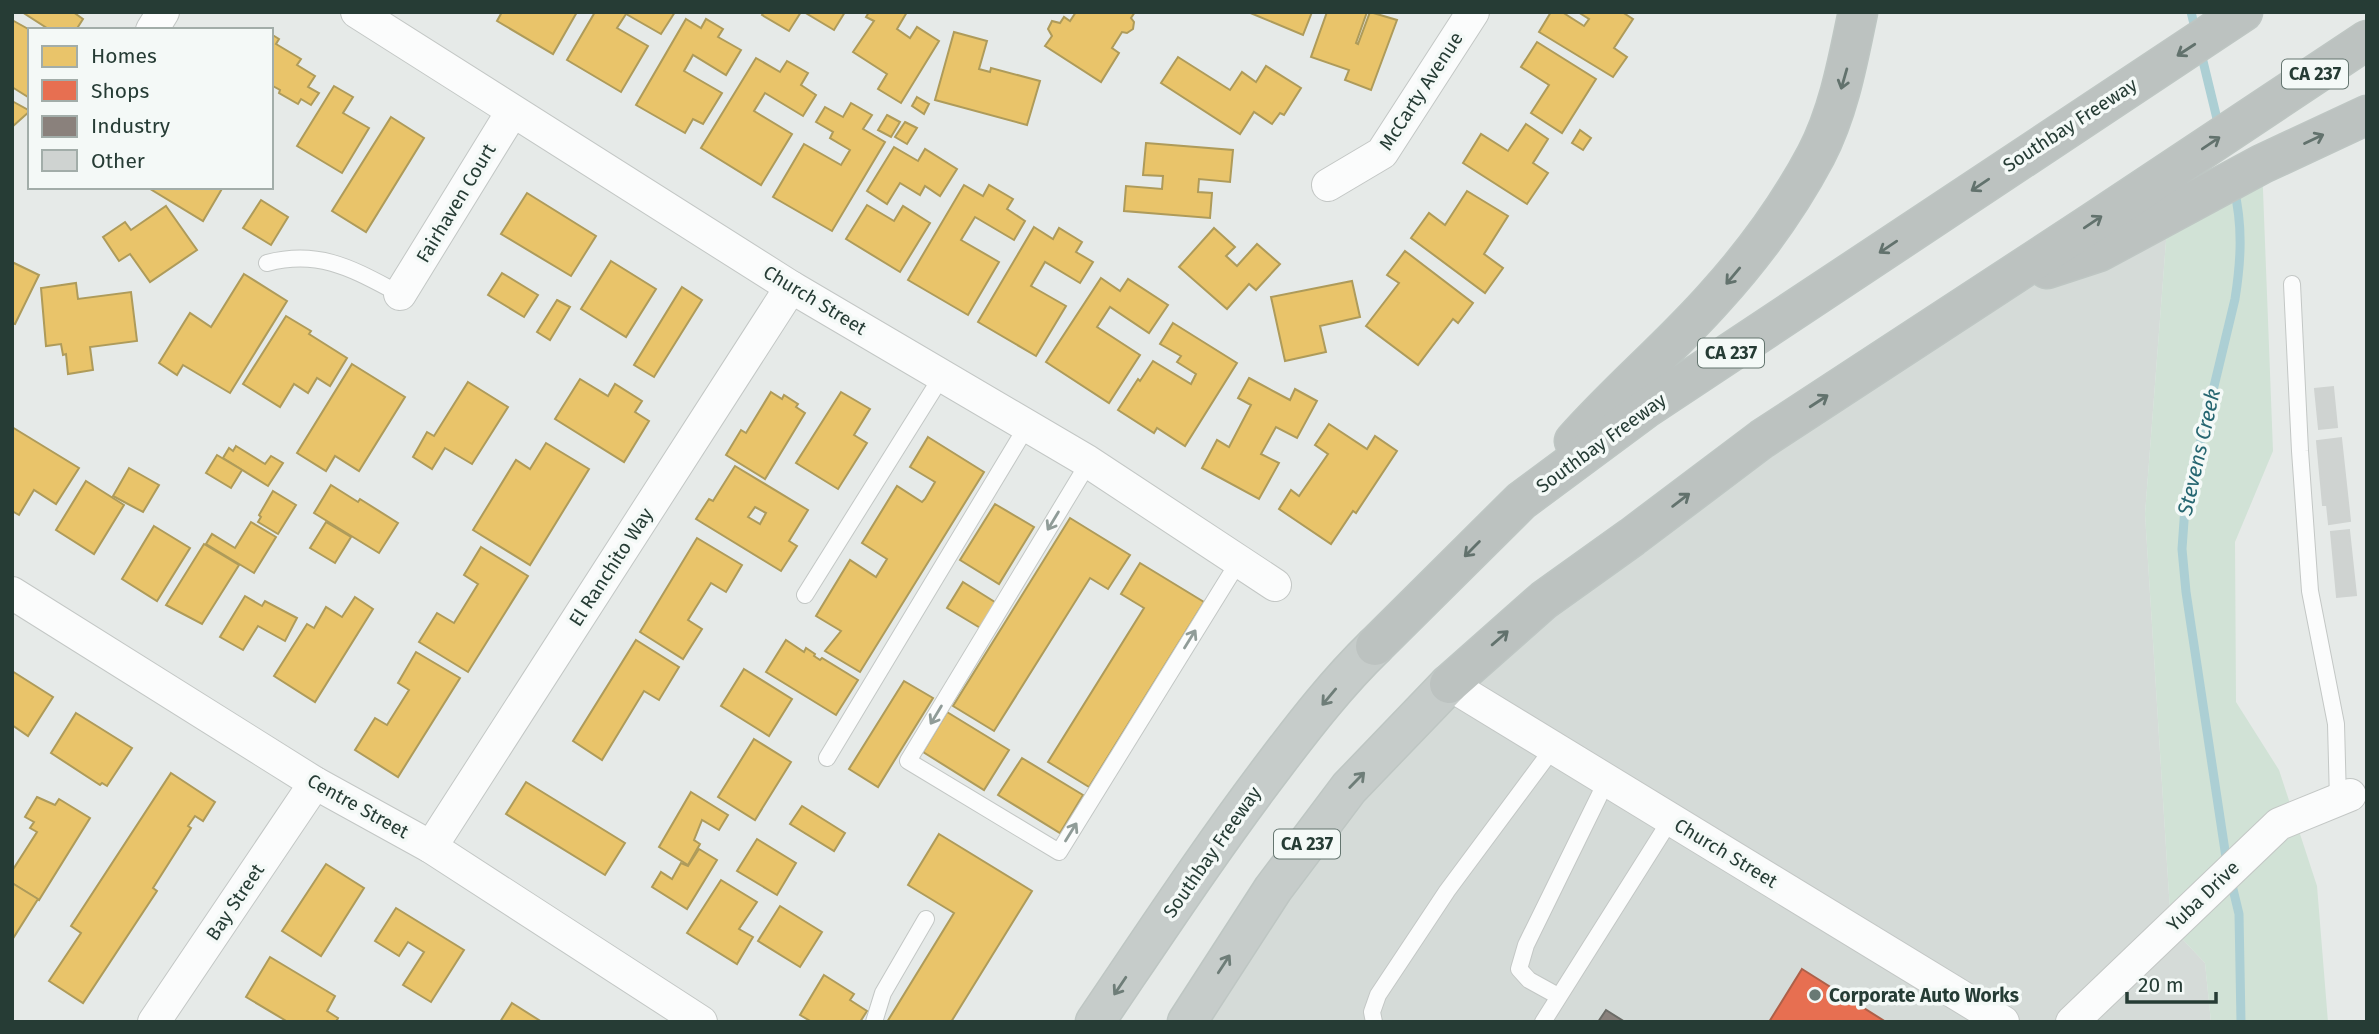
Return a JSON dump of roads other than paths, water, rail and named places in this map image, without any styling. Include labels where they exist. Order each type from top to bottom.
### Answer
[{"type":"highway","points":[[1521,501],[1607,404],[1714,299],[1769,232],[1817,153],[1845,75],[1858,12]]},
{"type":"highway","name":"Southbay Freeway","points":[[1095,1022],[1218,839],[1300,732],[1374,646],[1521,501],[1644,409],[2238,16]]},
{"type":"highway","name":"CA 237","points":[[1187,1022],[1273,889],[1349,788],[1449,684],[1544,600],[1762,439],[2367,40]]},
{"type":"highway","points":[[1995,286],[2099,252],[2262,164],[2367,115]]},
{"type":"street","points":[[153,28],[163,12]]},
{"type":"street","name":"Church Street","points":[[357,12],[791,287],[1089,462],[1275,585]]},
{"type":"street","name":"McCarty Avenue","points":[[1328,185],[1382,153],[1473,12]]},
{"type":"street","name":"Fairhaven Court","points":[[400,294],[512,112]]},
{"type":"street","name":"El Ranchito Way","points":[[430,847],[791,287]]},
{"type":"street","name":"Centre Street","points":[[12,593],[316,783],[430,847],[701,1022]]},
{"type":"street","name":"Church Street","points":[[1449,684],[2003,1022]]},
{"type":"street","name":"Bay Street","points":[[158,1020],[316,783]]},
{"type":"street","name":"Yuba Drive","points":[[2072,1022],[2279,824],[2344,798]]},
{"type":"lane","points":[[267,263],[284,258],[345,265],[400,294]]},
{"type":"lane","points":[[2292,284],[2310,591],[2336,724],[2344,798]]},
{"type":"lane","points":[[805,595],[942,376]]},
{"type":"lane","points":[[827,758],[1027,426]]},
{"type":"lane","points":[[1089,462],[908,761],[1059,852],[1239,561]]},
{"type":"lane","points":[[1370,1018],[1378,995],[1447,891],[1554,747]]},
{"type":"lane","points":[[1558,996],[1530,980],[1519,968],[1526,945],[1607,780]]},
{"type":"lane","points":[[1543,1022],[1671,819]]},
{"type":"lane","points":[[874,1022],[883,993],[926,919]]},
{"type":"waterway","name":"Stevens Creek","points":[[2191,12],[2196,32]]},
{"type":"waterway","name":"Stevens Creek","points":[[2201,53],[2219,127]]},
{"type":"waterway","name":"Stevens Creek","points":[[2227,864],[2186,592],[2182,549],[2185,507],[2235,299],[2240,230],[2234,189]]},
{"type":"waterway","name":"Stevens Creek","points":[[2231,881],[2239,914],[2241,1022]]},
{"type":"place","name":"Corporate Auto Works","points":[[1815,995]]}]
